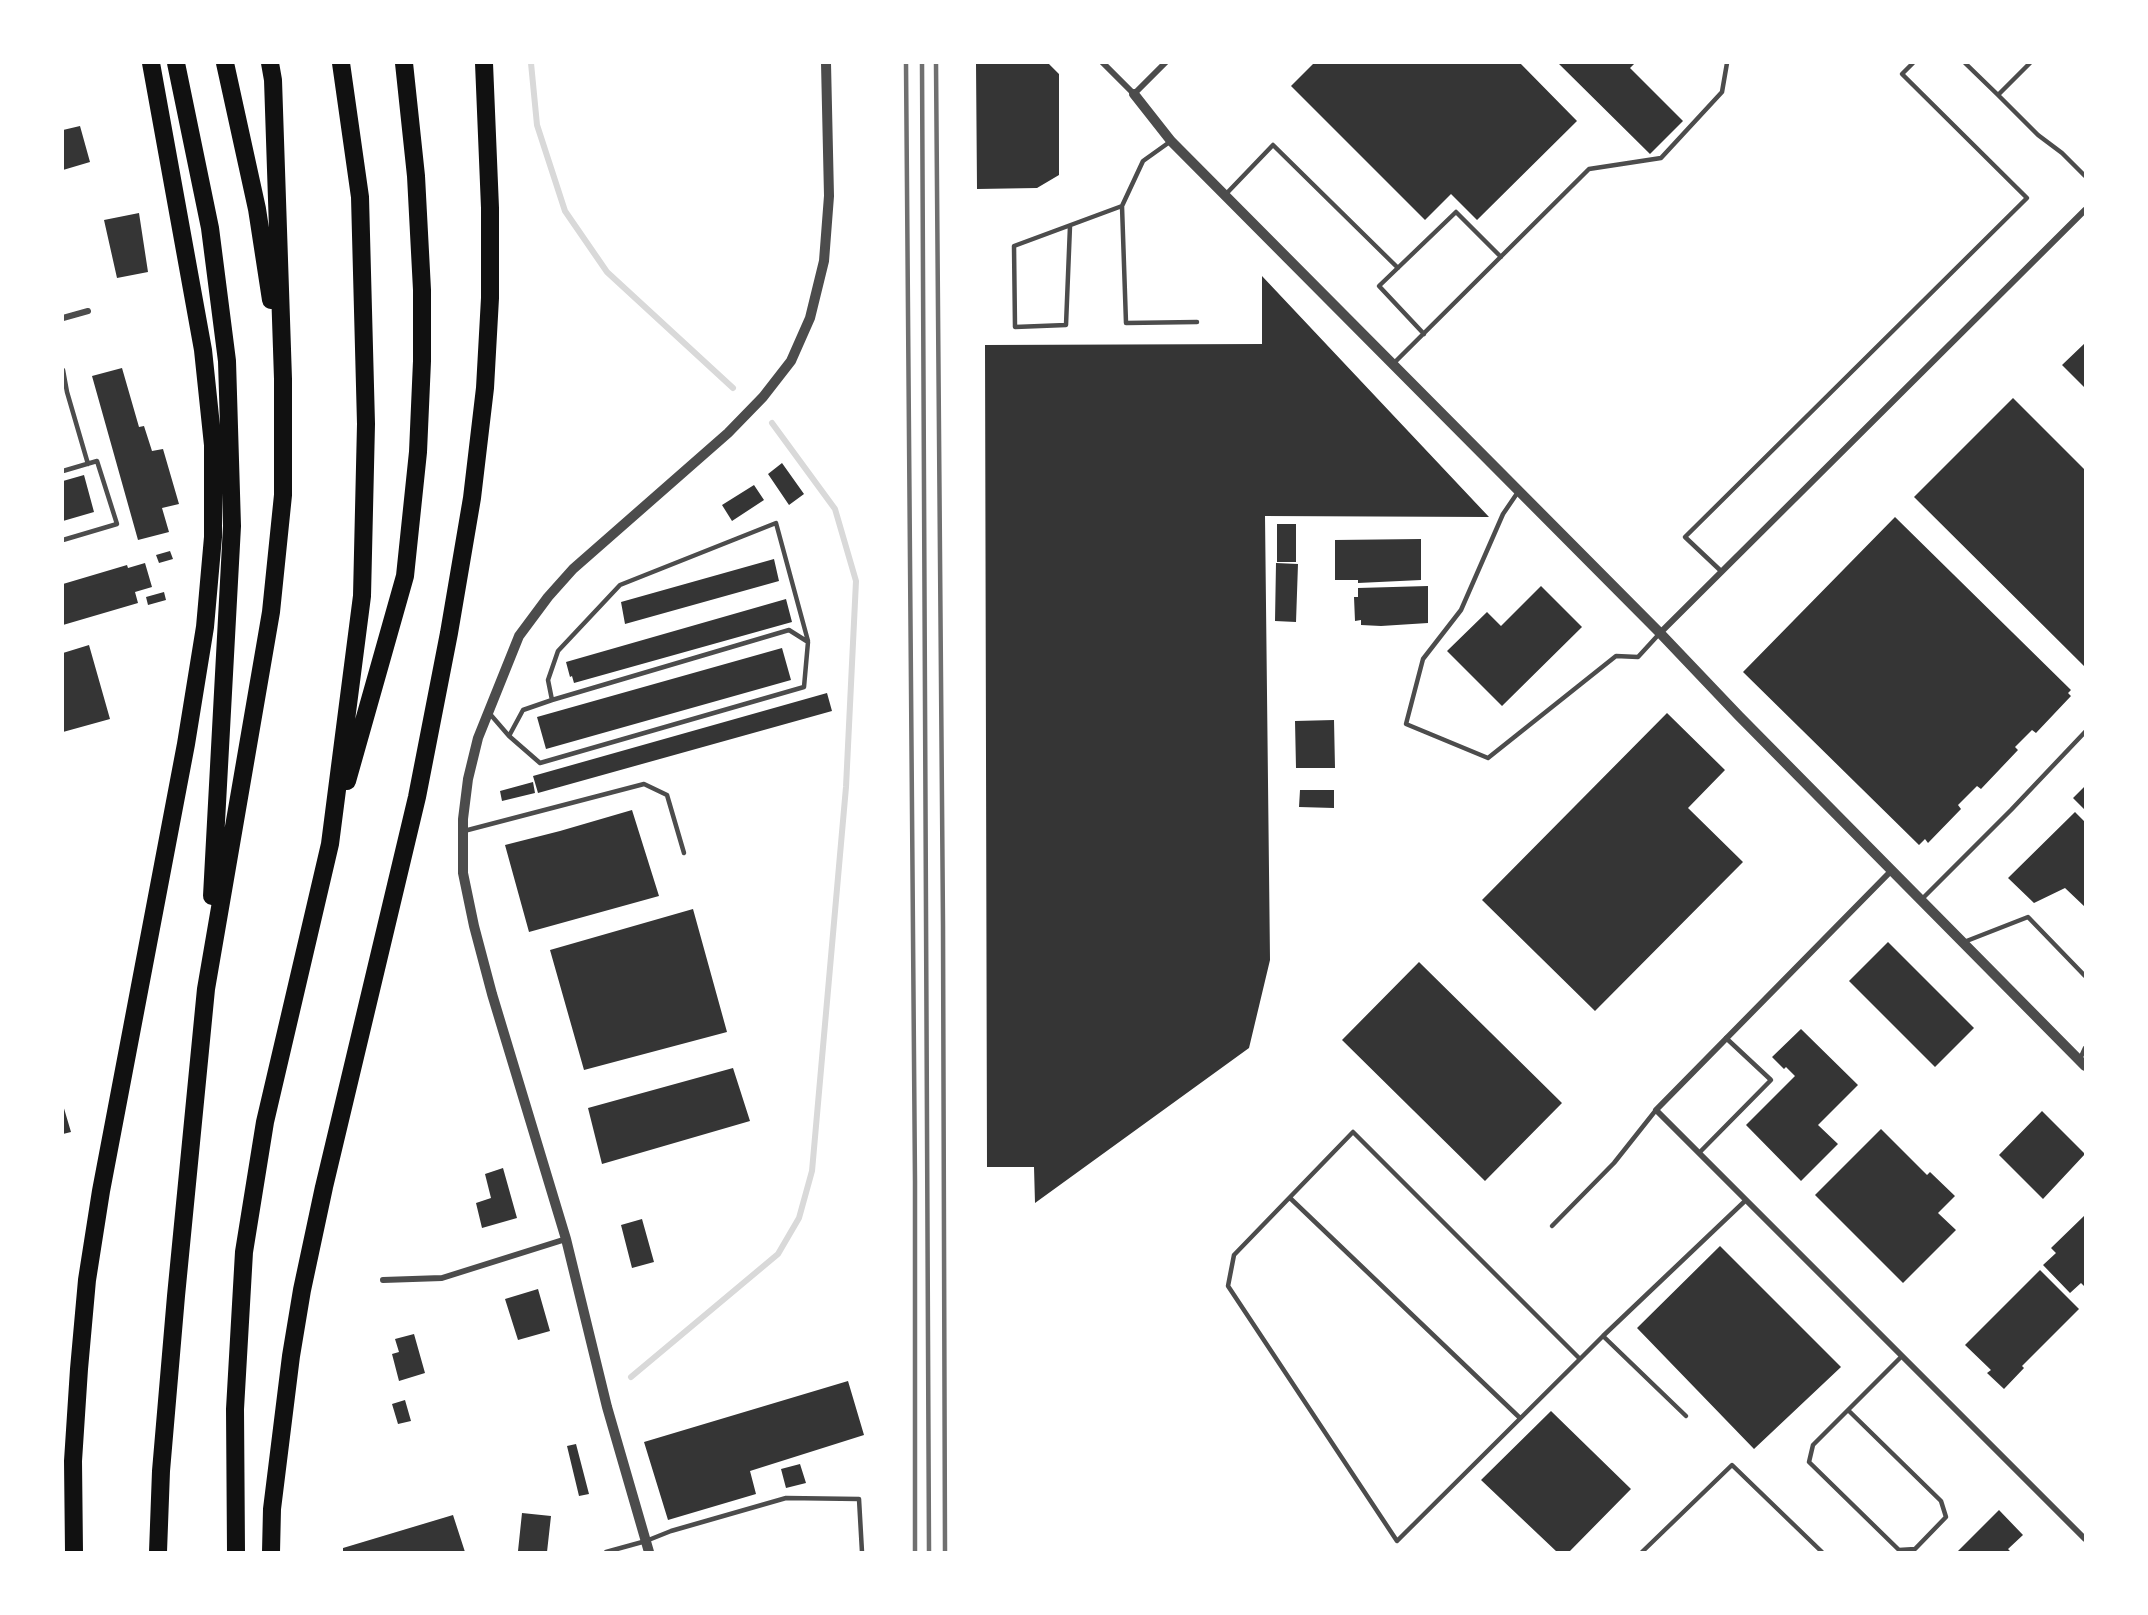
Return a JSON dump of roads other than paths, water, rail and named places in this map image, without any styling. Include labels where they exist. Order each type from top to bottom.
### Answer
[{"type":"highway","points":[[74,1552],[74,1450],[87,1280],[101,1191],[186,744],[205,627],[213,537],[213,445],[203,350],[151,63]]},
{"type":"highway","points":[[158,1552],[161,1471],[206,989],[224,701],[232,526],[227,361],[210,228],[176,63]]},
{"type":"highway","points":[[225,63],[257,209],[283,379]]},
{"type":"highway","points":[[206,989],[271,612],[283,495],[283,379],[273,80],[270,63]]},
{"type":"highway","points":[[330,843],[362,596],[366,436],[360,196],[341,63]]},
{"type":"highway","points":[[236,1552],[235,1409],[244,1252],[265,1122],[330,843],[405,576],[413,513],[423,329],[416,176],[404,63]]},
{"type":"highway","points":[[271,1552],[274,1497],[291,1356],[302,1290],[324,1187],[417,797],[449,633],[472,498],[485,388],[490,298],[490,208],[483,63]]},
{"type":"street","points":[[647,1547],[607,1407],[566,1239],[492,994],[474,926],[463,873],[468,779],[478,738],[519,636],[548,597],[573,569],[728,433],[763,397],[790,361],[810,318],[824,261],[829,196],[826,63]]},
{"type":"street","points":[[1103,63],[1134,94],[1171,141],[1519,490],[2082,1064]]},
{"type":"street","points":[[1134,94],[1165,63]]},
{"type":"street","points":[[1660,633],[2085,210]]},
{"type":"street","points":[[63,318],[88,311]]},
{"type":"street","points":[[1891,871],[1656,1110],[2085,1539]]},
{"type":"street","points":[[383,1280],[442,1278],[566,1239]]},
{"type":"lane","points":[[1394,364],[1589,169],[1661,158],[1722,92],[1727,63]]},
{"type":"lane","points":[[1721,572],[1685,537],[2027,198],[1902,74],[1912,63]]},
{"type":"lane","points":[[1965,63],[2085,176]]},
{"type":"lane","points":[[1998,95],[2030,63]]},
{"type":"lane","points":[[1171,141],[1143,160],[1122,206],[1126,323],[1197,322]]},
{"type":"lane","points":[[1225,195],[1273,145],[1398,268]]},
{"type":"lane","points":[[1070,226],[1066,325],[1015,327],[1014,246],[1122,206]]},
{"type":"lane","points":[[1424,334],[1379,286],[1456,212],[1501,257]]},
{"type":"lane","points":[[63,371],[88,464]]},
{"type":"lane","points":[[63,471],[97,461],[117,524],[63,540]]},
{"type":"lane","points":[[1519,490],[1503,514],[1461,610],[1423,659],[1407,724],[1488,758],[1616,656],[1638,657],[1660,633]]},
{"type":"lane","points":[[488,712],[540,763],[804,687],[808,642],[776,523],[620,585],[558,651],[548,681],[552,700]]},
{"type":"lane","points":[[510,736],[523,710],[552,700],[789,630],[808,642]]},
{"type":"lane","points":[[1920,900],[2011,810],[2085,732]]},
{"type":"lane","points":[[464,831],[644,784],[667,795],[684,853]]},
{"type":"lane","points":[[1962,943],[2028,917],[2085,976]]},
{"type":"lane","points":[[1699,1153],[1771,1080],[1726,1038]]},
{"type":"lane","points":[[2082,1064],[2085,1048]]},
{"type":"lane","points":[[1552,1226],[1614,1163],[1656,1110]]},
{"type":"lane","points":[[1580,1359],[1353,1132],[1234,1255],[1228,1286],[1397,1540],[1580,1359],[1603,1336],[1746,1200]]},
{"type":"lane","points":[[1290,1198],[1520,1418]]},
{"type":"lane","points":[[1603,1336],[1686,1416]]},
{"type":"lane","points":[[1849,1411],[1941,1501],[1946,1517],[1915,1549],[1899,1550],[1809,1462],[1813,1445],[1902,1356]]},
{"type":"lane","points":[[1642,1552],[1732,1465],[1822,1552]]},
{"type":"lane","points":[[606,1552],[647,1547],[671,1531],[786,1498],[859,1499],[862,1552]]},
{"type":"waterway","points":[[531,63],[537,125],[565,211],[607,272],[733,388]]},
{"type":"waterway","points":[[631,1377],[778,1254],[799,1218],[812,1171],[846,787],[856,581],[835,509],[772,423]]},
{"type":"railway","points":[[906,63],[915,1181],[915,1552]]},
{"type":"railway","points":[[922,63],[929,1552]]},
{"type":"railway","points":[[936,63],[945,1552]]}]
